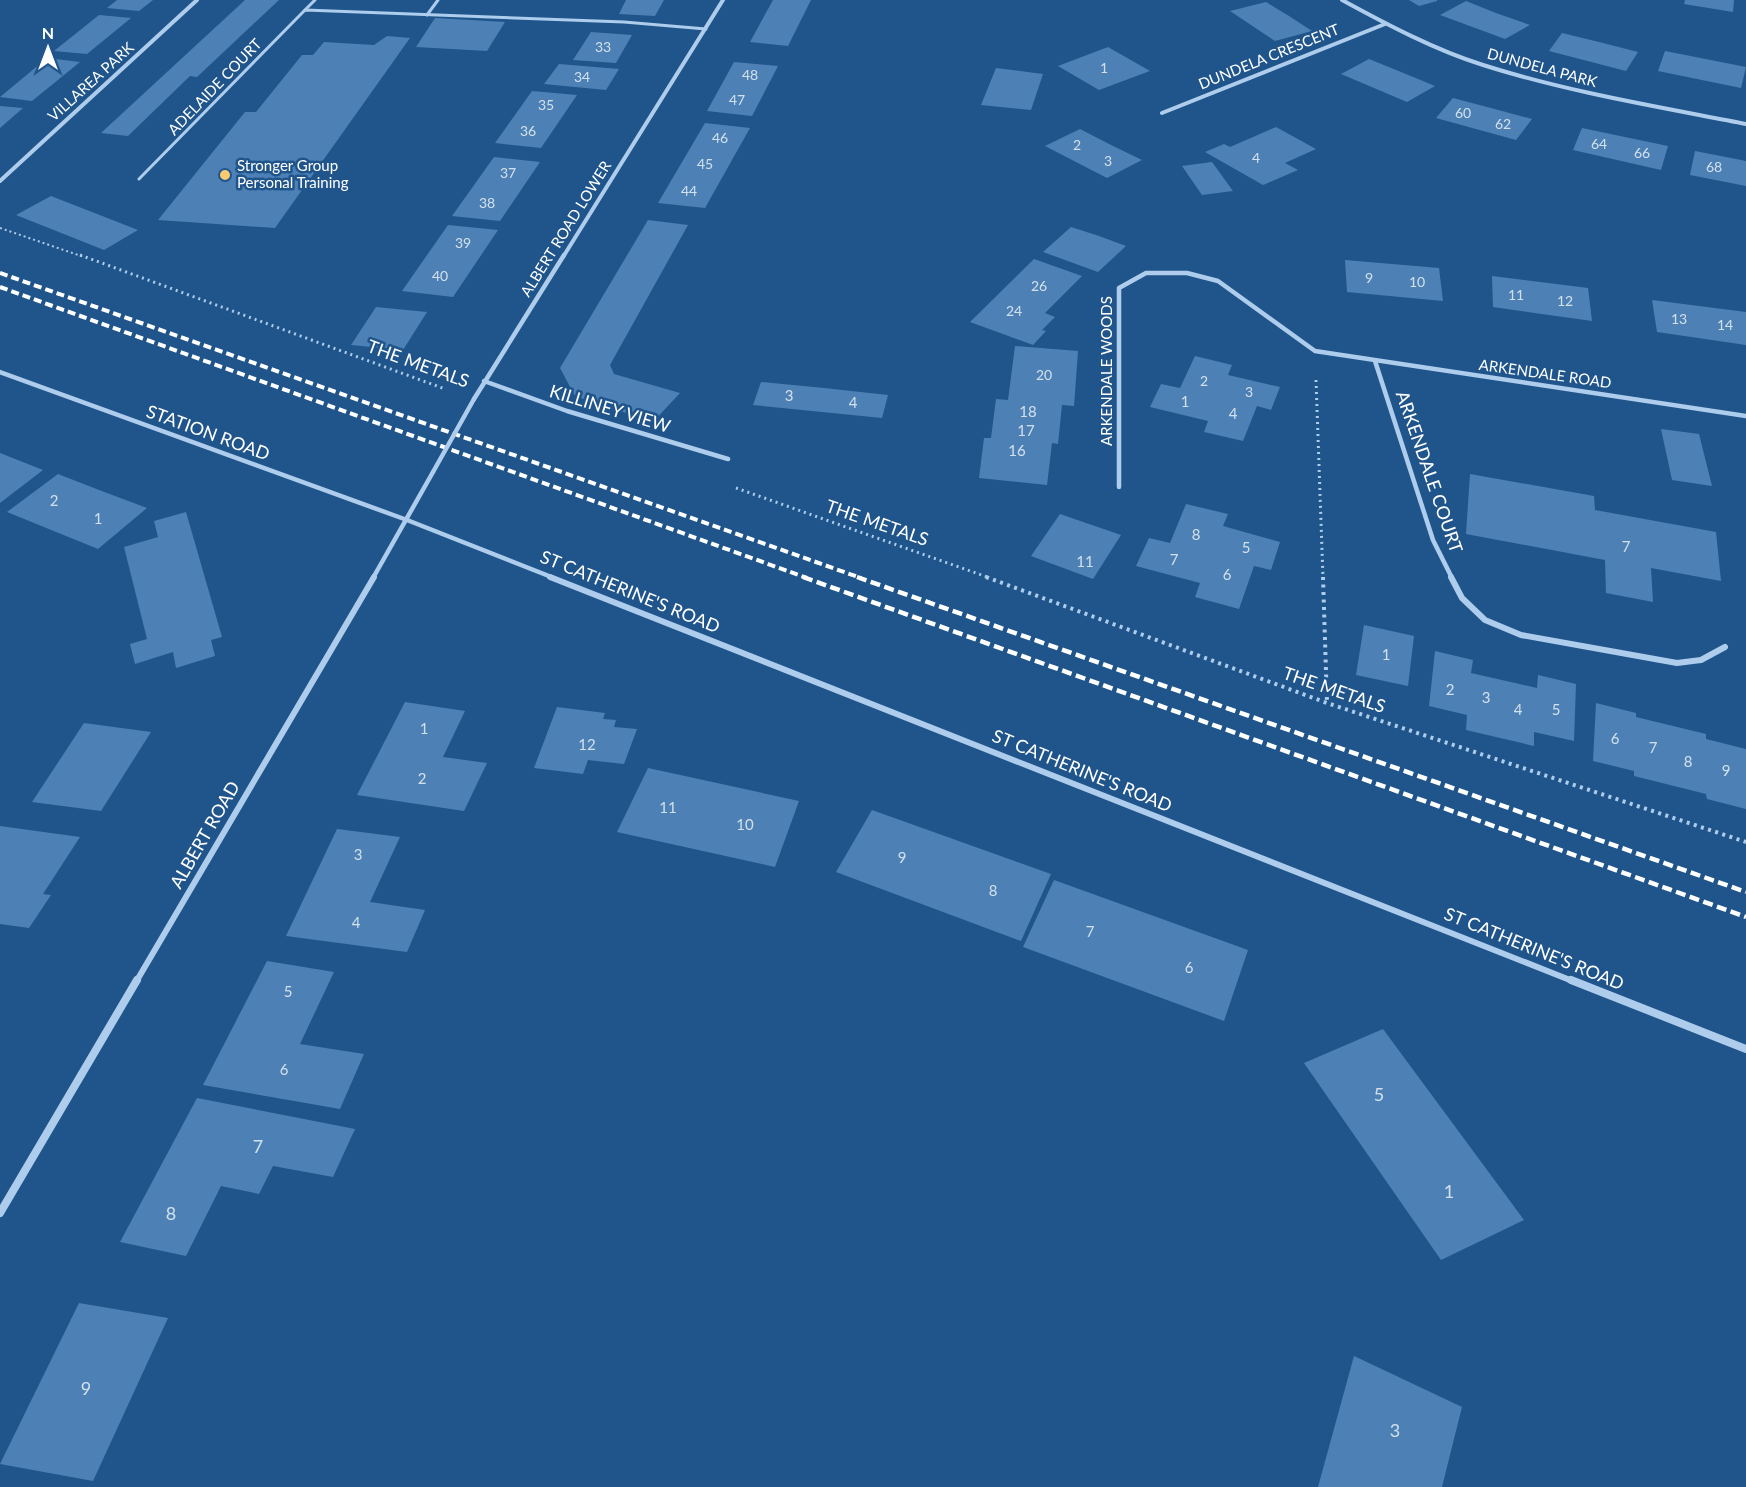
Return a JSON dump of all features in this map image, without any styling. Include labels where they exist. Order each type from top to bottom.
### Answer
[{"type":"street","name":"VILLAREA PARK","points":[[0,181],[197,0]]},
{"type":"street","name":"ALBERT ROAD LOWER","points":[[433,472],[484,381],[723,0]]},
{"type":"street","name":"DUNDELA PARK","points":[[1342,0],[1385,24],[1482,65],[1548,84],[1619,100],[1746,124]]},
{"type":"street","name":"DUNDELA CRESCENT","points":[[1162,113],[1385,24]]},
{"type":"street","name":"ARKENDALE WOODS","points":[[1119,487],[1119,288],[1146,273],[1187,273],[1218,281],[1315,351],[1341,356]]},
{"type":"street","name":"ARKENDALE ROAD","points":[[1341,356],[1746,416]]},
{"type":"street","name":"ARKENDALE COURT","points":[[1375,361],[1433,540],[1462,598],[1485,620],[1521,635],[1677,663],[1701,660],[1725,647]]},
{"type":"street","name":"STATION ROAD","points":[[0,372],[407,520]]},
{"type":"street","name":"KILLINEY VIEW","points":[[484,381],[567,411],[728,459]]},
{"type":"street","name":"ALBERT ROAD","points":[[0,1213],[433,472]]},
{"type":"street","name":"ST CATHERINE'S ROAD","points":[[407,520],[1746,1049]]},
{"type":"lane","name":"ADELAIDE COURT","points":[[139,179],[315,0]]},
{"type":"lane","points":[[427,15],[438,0]]},
{"type":"lane","points":[[305,10],[624,22],[706,29]]},
{"type":"path","name":"THE METALS","points":[[0,228],[474,399]]},
{"type":"path","points":[[1315,351],[1327,703]]},
{"type":"path","name":"THE METALS","points":[[728,485],[938,559],[1327,703],[1746,842]]},
{"type":"building","points":[[117,0],[153,0],[139,11],[107,8]]},
{"type":"building","points":[[245,0],[279,0],[197,77],[190,76],[128,136],[101,133]]},
{"type":"building","points":[[626,0],[664,0],[655,16],[619,14]]},
{"type":"building","points":[[773,0],[811,0],[788,46],[750,42]]},
{"type":"building","points":[[1409,0],[1437,0],[1437,1],[1419,6]]},
{"type":"building","points":[[1685,0],[1734,0],[1733,12],[1684,4]]},
{"type":"building","points":[[1466,1],[1530,25],[1505,39],[1440,15]]},
{"type":"building","points":[[1266,2],[1312,31],[1275,41],[1230,11]]},
{"type":"building","points":[[99,15],[131,18],[87,54],[54,51]]},
{"type":"building","points":[[435,18],[505,22],[487,51],[416,47]]},
{"type":"building","points":[[591,32],[632,35],[616,63],[573,60]]},
{"type":"building","points":[[1562,33],[1638,52],[1626,71],[1549,51]]},
{"type":"building","points":[[387,36],[410,38],[275,228],[158,220],[245,112],[256,112],[302,55],[313,55],[324,42],[374,45]]},
{"type":"building","points":[[1108,47],[1150,71],[1099,90],[1058,66]]},
{"type":"building","points":[[1665,51],[1746,67],[1741,88],[1658,71]]},
{"type":"building","points":[[47,58],[80,62],[32,101],[0,97]]},
{"type":"building","points":[[1369,59],[1435,86],[1407,102],[1341,74]]},
{"type":"building","points":[[734,62],[778,66],[752,116],[707,111]]},
{"type":"building","points":[[559,64],[619,69],[606,90],[544,84]]},
{"type":"building","points":[[996,68],[1043,74],[1031,110],[981,105]]},
{"type":"building","points":[[532,91],[577,95],[541,148],[495,143]]},
{"type":"building","points":[[1453,98],[1532,119],[1516,140],[1436,118]]},
{"type":"building","points":[[0,106],[23,108],[0,128]]},
{"type":"building","points":[[705,123],[750,128],[705,208],[658,203]]},
{"type":"building","points":[[1276,127],[1316,149],[1285,163],[1298,170],[1263,185],[1205,152],[1224,144],[1230,147]]},
{"type":"building","points":[[1582,128],[1668,146],[1661,170],[1573,150]]},
{"type":"building","points":[[1080,129],[1142,160],[1107,178],[1045,146]]},
{"type":"building","points":[[1695,151],[1746,161],[1746,186],[1690,175]]},
{"type":"building","points":[[494,157],[540,162],[500,221],[452,216]]},
{"type":"building","points":[[1212,162],[1233,191],[1202,195],[1182,166]]},
{"type":"building","points":[[51,196],[138,230],[104,250],[16,215]]},
{"type":"building","points":[[648,220],[688,225],[610,365],[614,374],[680,393],[653,422],[575,396],[560,368]]},
{"type":"building","points":[[448,225],[498,230],[453,297],[402,291]]},
{"type":"building","points":[[1071,227],[1126,246],[1098,272],[1043,252]]},
{"type":"building","points":[[1034,259],[1082,276],[1045,313],[1055,317],[1042,330],[1046,331],[1033,345],[970,322]]},
{"type":"building","points":[[1345,260],[1439,268],[1443,301],[1347,292]]},
{"type":"building","points":[[1492,276],[1588,288],[1592,321],[1493,307]]},
{"type":"building","points":[[1652,300],[1746,312],[1746,345],[1657,332]]},
{"type":"building","points":[[376,307],[427,312],[403,350],[351,345]]},
{"type":"building","points":[[1015,346],[1078,351],[1074,406],[1062,405],[1058,444],[1052,443],[1047,485],[979,478],[984,438],[991,438],[996,399],[1008,400]]},
{"type":"building","points":[[1195,356],[1232,365],[1228,375],[1280,387],[1271,410],[1257,406],[1243,441],[1204,432],[1208,421],[1150,407],[1161,384],[1180,388]]},
{"type":"building","points":[[761,382],[888,395],[882,418],[753,405]]},
{"type":"building","points":[[1661,429],[1699,434],[1712,486],[1672,480]]},
{"type":"building","points":[[0,453],[43,470],[0,503]]},
{"type":"building","points":[[58,474],[147,508],[98,549],[7,512]]},
{"type":"building","points":[[1470,474],[1594,496],[1595,510],[1716,532],[1721,581],[1651,568],[1653,602],[1606,593],[1605,560],[1466,534]]},
{"type":"building","points":[[1186,504],[1228,514],[1223,526],[1280,542],[1271,570],[1254,566],[1239,609],[1195,597],[1200,583],[1136,566],[1149,538],[1170,543]]},
{"type":"building","points":[[186,512],[222,637],[211,640],[215,656],[176,668],[173,652],[135,664],[130,644],[147,639],[124,547],[158,537],[154,521]]},
{"type":"building","points":[[1060,514],[1121,535],[1093,579],[1031,556]]},
{"type":"building","points":[[1364,625],[1414,636],[1408,686],[1356,675]]},
{"type":"building","points":[[1435,651],[1473,660],[1471,673],[1537,688],[1538,675],[1576,684],[1574,741],[1534,732],[1534,746],[1466,730],[1467,715],[1429,706]]},
{"type":"building","points":[[405,702],[465,711],[443,757],[487,763],[464,811],[357,795]]},
{"type":"building","points":[[1596,703],[1636,713],[1636,717],[1706,734],[1706,739],[1746,749],[1746,809],[1707,799],[1706,794],[1634,776],[1634,771],[1593,761]]},
{"type":"building","points":[[557,707],[605,713],[603,719],[616,720],[614,727],[637,729],[624,764],[588,760],[583,774],[534,768]]},
{"type":"building","points":[[84,723],[151,732],[101,811],[32,802]]},
{"type":"building","points":[[648,768],[799,801],[775,867],[617,832]]},
{"type":"building","points":[[872,810],[1051,874],[1021,941],[836,872]]},
{"type":"building","points":[[0,826],[80,837],[43,894],[51,895],[29,928],[0,924]]},
{"type":"building","points":[[337,829],[400,837],[370,902],[425,910],[407,952],[286,936]]},
{"type":"building","points":[[1054,880],[1248,950],[1224,1021],[1023,947]]},
{"type":"building","points":[[267,961],[334,972],[300,1044],[364,1054],[340,1109],[203,1085]]},
{"type":"building","points":[[1383,1029],[1524,1220],[1441,1260],[1304,1063]]},
{"type":"building","points":[[197,1098],[355,1129],[333,1177],[273,1166],[259,1194],[221,1186],[186,1256],[120,1242]]},
{"type":"building","points":[[79,1303],[168,1318],[93,1481],[0,1464]]},
{"type":"building","points":[[1354,1356],[1462,1407],[1442,1487],[1318,1487]]},
{"type":"railway","points":[[0,273],[861,578]]},
{"type":"railway","points":[[0,287],[807,578]]},
{"type":"railway","points":[[803,577],[1746,917]]},
{"type":"railway","points":[[857,577],[1746,892]]},
{"type":"place","name":"Stronger Group Personal Training","points":[[225,175]]}]
